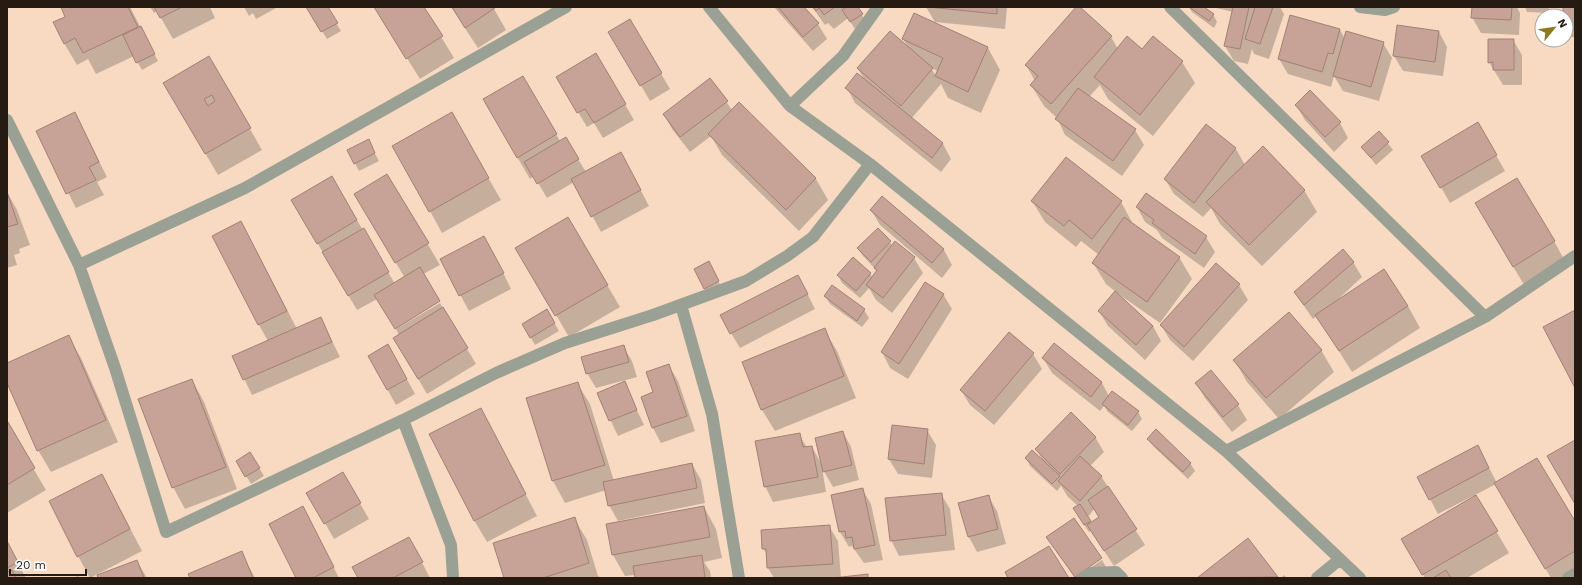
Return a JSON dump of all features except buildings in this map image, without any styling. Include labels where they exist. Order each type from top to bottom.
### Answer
[{"type":"street","points":[[79,265],[245,188],[566,7]]},
{"type":"street","points":[[709,7],[790,106],[870,164],[1226,451],[1360,578]]},
{"type":"street","points":[[790,106],[843,56],[878,7]]},
{"type":"street","points":[[1170,7],[1485,317]]},
{"type":"street","points":[[1360,7],[1385,10],[1394,7]]},
{"type":"street","points":[[7,120],[79,265],[115,368],[166,532],[403,420],[496,373],[565,343],[681,305],[746,281],[787,256],[812,237],[870,164]]},
{"type":"street","points":[[1226,451],[1485,317],[1575,256]]},
{"type":"street","points":[[681,305],[712,414],[739,578]]},
{"type":"street","points":[[403,420],[451,545],[453,578]]},
{"type":"street","points":[[1317,578],[1340,559]]},
{"type":"street","points":[[1082,578],[1091,573],[1116,572],[1122,578]]},
{"type":"street","points":[[1568,578],[1575,574]]}]
